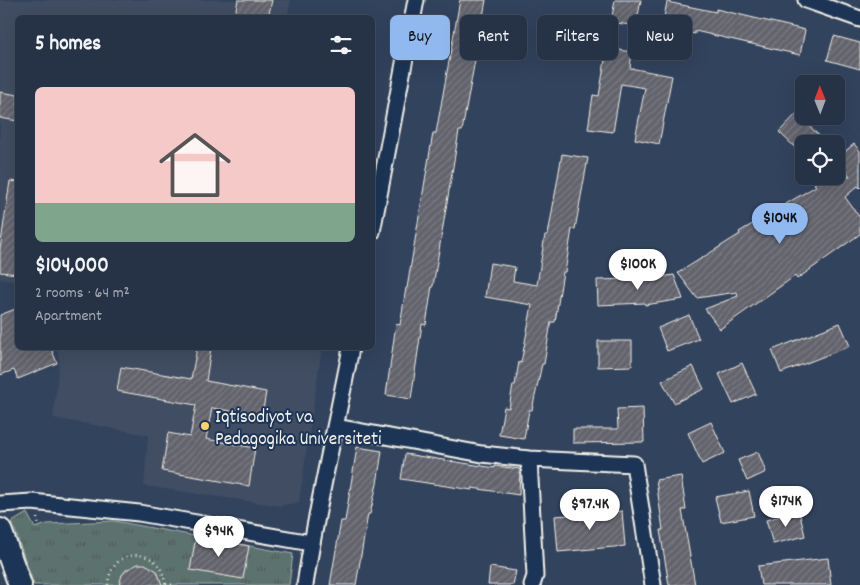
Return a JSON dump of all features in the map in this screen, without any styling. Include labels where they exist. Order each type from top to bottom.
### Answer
[{"type":"highway","points":[[0,530],[20,585]]},
{"type":"street","points":[[375,216],[416,0]]},
{"type":"street","points":[[806,0],[860,19]]},
{"type":"street","points":[[305,585],[311,543],[351,350]]},
{"type":"street","points":[[336,427],[482,454],[529,459],[634,464],[653,585]]},
{"type":"street","points":[[529,459],[535,576],[532,585]]},
{"type":"street","points":[[0,504],[32,502],[139,513],[311,543]]},
{"type":"path","points":[[108,585],[112,568],[128,556],[137,555],[146,556],[154,560],[160,567],[166,584],[175,585]]},
{"type":"shaded area","points":[[0,0],[291,0],[287,15],[15,15],[15,282],[0,279]]},
{"type":"shaded area","name":"Iqtisodiyot va Pedagogika Universiteti","points":[[57,350],[322,350],[299,502],[280,506],[144,486],[148,435],[53,418],[59,361]]},
{"type":"green space","points":[[27,513],[35,528],[47,524],[114,521],[293,554],[289,585],[34,585],[12,522]]},
{"type":"building","points":[[238,0],[272,0],[269,15],[235,15]]},
{"type":"building","points":[[460,0],[486,0],[483,15],[460,15],[460,60],[475,60],[462,131],[459,131],[426,325],[422,324],[411,399],[386,395],[396,324],[400,325],[433,133],[436,133]]},
{"type":"building","points":[[615,0],[641,0],[638,15],[628,15],[628,25],[618,23],[618,15],[612,15]]},
{"type":"building","points":[[667,2],[716,12],[716,9],[805,30],[800,55],[695,31],[695,34],[692,33],[692,15],[664,15]]},
{"type":"building","points":[[834,36],[860,43],[860,69],[827,60]]},
{"type":"building","points":[[618,50],[628,51],[628,60],[631,60],[630,68],[672,76],[659,144],[635,139],[645,88],[621,84],[613,132],[588,129],[593,95],[599,96],[605,60],[618,60]]},
{"type":"building","points":[[0,92],[15,94],[15,120],[0,118]]},
{"type":"building","points":[[795,115],[795,125],[810,125],[818,135],[795,135],[795,147],[779,132]]},
{"type":"building","points":[[854,144],[860,151],[860,188],[858,186],[845,197],[860,218],[860,234],[797,279],[795,276],[720,329],[705,309],[738,296],[737,292],[697,298],[678,273],[740,234],[739,232],[815,185],[845,185],[845,176],[850,176],[845,170],[845,152]]},
{"type":"building","points":[[562,154],[588,158],[575,229],[572,229],[565,272],[563,272],[555,322],[551,322],[544,364],[542,364],[532,410],[529,410],[524,439],[499,435],[504,407],[509,408],[519,362],[521,363],[532,305],[485,297],[490,263],[515,267],[513,281],[537,285],[545,235],[548,235]]},
{"type":"building","points":[[10,181],[15,182],[15,274],[0,272],[0,249]]},
{"type":"building","points":[[674,275],[683,299],[645,305],[645,303],[598,305],[597,280],[631,279],[631,281]]},
{"type":"building","points":[[15,309],[15,350],[52,350],[57,363],[18,379],[14,370],[0,375],[0,315]]},
{"type":"building","points":[[689,315],[699,339],[667,351],[658,328]]},
{"type":"building","points":[[840,323],[850,346],[781,373],[772,350]]},
{"type":"building","points":[[598,341],[632,341],[632,366],[598,367]]},
{"type":"building","points":[[197,350],[211,350],[206,381],[266,392],[262,416],[212,408],[206,439],[255,448],[249,486],[162,471],[168,433],[190,437],[196,405],[117,391],[121,367],[191,379]]},
{"type":"building","points":[[742,363],[756,394],[733,404],[719,374]]},
{"type":"building","points":[[693,366],[704,389],[674,403],[662,381]]},
{"type":"building","points":[[643,408],[644,442],[573,443],[573,429],[618,429],[617,409]]},
{"type":"building","points":[[711,422],[725,453],[702,464],[688,433]]},
{"type":"building","points":[[357,447],[382,451],[377,484],[370,514],[368,514],[356,585],[330,585],[341,521],[345,521]]},
{"type":"building","points":[[758,452],[766,472],[747,481],[738,460]]},
{"type":"building","points":[[405,454],[495,468],[495,466],[520,469],[519,495],[401,479]]},
{"type":"building","points":[[681,476],[686,510],[682,510],[695,585],[669,585],[660,530],[663,530],[656,480]]},
{"type":"building","points":[[749,491],[754,516],[721,522],[715,497]]},
{"type":"building","points":[[622,511],[625,546],[558,552],[555,516]]},
{"type":"building","points":[[799,511],[805,536],[773,544],[766,520]]},
{"type":"building","points":[[196,536],[249,546],[243,579],[190,570]]},
{"type":"building","points":[[828,558],[831,585],[761,585],[758,566]]},
{"type":"building","points":[[138,564],[145,564],[157,571],[162,585],[119,585],[122,575],[126,570]]},
{"type":"building","points":[[490,567],[516,571],[513,585],[488,585]]},
{"type":"place","name":"Iqtisodiyot va Pedagogika Universiteti","points":[[205,426]]}]
